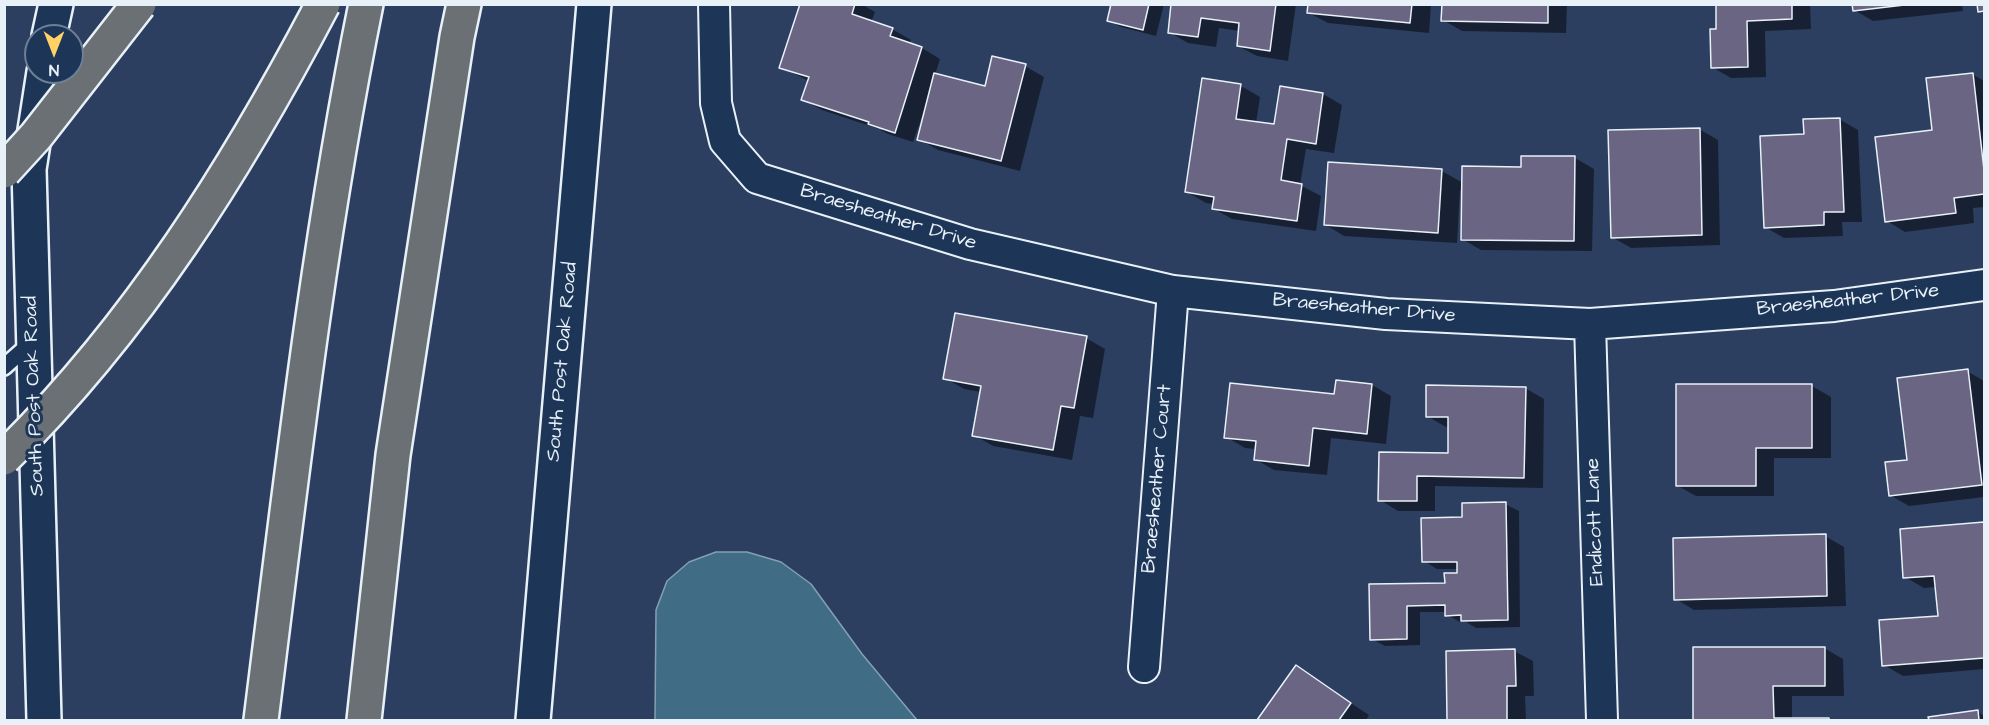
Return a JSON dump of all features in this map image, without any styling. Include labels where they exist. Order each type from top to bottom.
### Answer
[{"type":"highway","points":[[4,171],[36,136],[139,4]]},
{"type":"highway","points":[[4,456],[99,356],[190,232],[285,77],[323,4]]},
{"type":"highway","points":[[261,720],[296,440],[346,104],[366,4]]},
{"type":"highway","points":[[364,720],[393,455],[431,200],[464,4]]},
{"type":"main road","points":[[52,24],[56,4]]},
{"type":"main road","name":"South Post Oak Road","points":[[532,720],[594,4]]},
{"type":"main road","name":"South Post Oak Road","points":[[42,84],[29,169],[44,720]]},
{"type":"street","name":"Braesheather Drive","points":[[714,4],[716,103],[725,141],[757,178],[970,244],[1173,291],[1386,314],[1590,324],[1834,306],[1984,285]]},
{"type":"street","name":"Braesheather Court","points":[[1144,667],[1173,291]]},
{"type":"street","name":"Endicott Lane","points":[[1590,324],[1602,720]]},
{"type":"lane","points":[[4,367],[33,341]]},
{"type":"lane","points":[[4,456],[37,464]]},
{"type":"water","points":[[716,552],[747,552],[781,562],[811,584],[862,654],[917,720],[655,720],[656,610],[667,581],[689,562]]},
{"type":"building","points":[[800,4],[855,4],[852,14],[893,28],[890,36],[922,47],[895,133],[801,100],[809,77],[779,68]]},
{"type":"building","points":[[1111,4],[1149,4],[1143,30],[1107,21]]},
{"type":"building","points":[[1171,4],[1276,4],[1270,51],[1237,46],[1239,23],[1201,18],[1198,37],[1168,33]]},
{"type":"building","points":[[1308,4],[1412,4],[1410,23],[1307,13]]},
{"type":"building","points":[[1442,4],[1548,4],[1548,23],[1441,21]]},
{"type":"building","points":[[1716,4],[1792,4],[1792,19],[1747,21],[1748,67],[1711,68],[1710,29],[1716,29]]},
{"type":"building","points":[[1852,4],[1913,4],[1853,11]]},
{"type":"building","points":[[1977,4],[1984,4],[1984,11],[1978,12]]},
{"type":"building","points":[[992,56],[1026,64],[1001,161],[917,140],[934,73],[985,86]]},
{"type":"building","points":[[1973,73],[1984,170],[1984,194],[1954,198],[1956,213],[1885,222],[1875,137],[1932,130],[1926,78]]},
{"type":"building","points":[[1202,78],[1241,84],[1236,119],[1274,124],[1280,86],[1323,93],[1316,144],[1287,139],[1281,180],[1302,184],[1297,221],[1212,209],[1214,197],[1185,192]]},
{"type":"building","points":[[1840,118],[1844,212],[1824,212],[1824,225],[1764,228],[1760,136],[1804,134],[1803,119]]},
{"type":"building","points":[[1700,128],[1702,235],[1611,238],[1608,130]]},
{"type":"building","points":[[1521,156],[1575,156],[1574,241],[1461,240],[1462,166],[1521,167]]},
{"type":"building","points":[[1328,162],[1442,169],[1438,233],[1324,225]]},
{"type":"building","points":[[955,313],[1087,336],[1074,408],[1061,406],[1053,450],[972,436],[981,386],[943,379]]},
{"type":"building","points":[[1968,369],[1982,485],[1889,496],[1885,462],[1907,460],[1897,378]]},
{"type":"building","points":[[1336,380],[1372,384],[1367,434],[1313,428],[1309,466],[1254,460],[1256,441],[1224,438],[1230,383],[1334,394]]},
{"type":"building","points":[[1676,384],[1812,384],[1812,448],[1756,448],[1756,486],[1676,486]]},
{"type":"building","points":[[1426,385],[1526,387],[1524,478],[1417,476],[1417,501],[1378,501],[1379,452],[1448,453],[1448,417],[1426,417]]},
{"type":"building","points":[[1506,502],[1508,620],[1461,621],[1461,615],[1445,616],[1445,605],[1407,606],[1407,639],[1370,640],[1369,584],[1445,583],[1444,573],[1457,573],[1457,562],[1422,562],[1421,518],[1462,517],[1462,503]]},
{"type":"building","points":[[1984,522],[1984,658],[1882,666],[1879,620],[1938,616],[1934,576],[1903,578],[1900,529]]},
{"type":"building","points":[[1826,534],[1827,596],[1674,600],[1673,538]]},
{"type":"building","points":[[1693,647],[1825,647],[1825,686],[1773,686],[1774,718],[1829,718],[1829,720],[1693,720]]},
{"type":"building","points":[[1515,649],[1516,686],[1507,686],[1507,720],[1447,720],[1446,651]]},
{"type":"building","points":[[1296,665],[1351,703],[1339,720],[1257,720]]},
{"type":"building","points":[[1978,710],[1979,720],[1929,720],[1928,717]]}]
